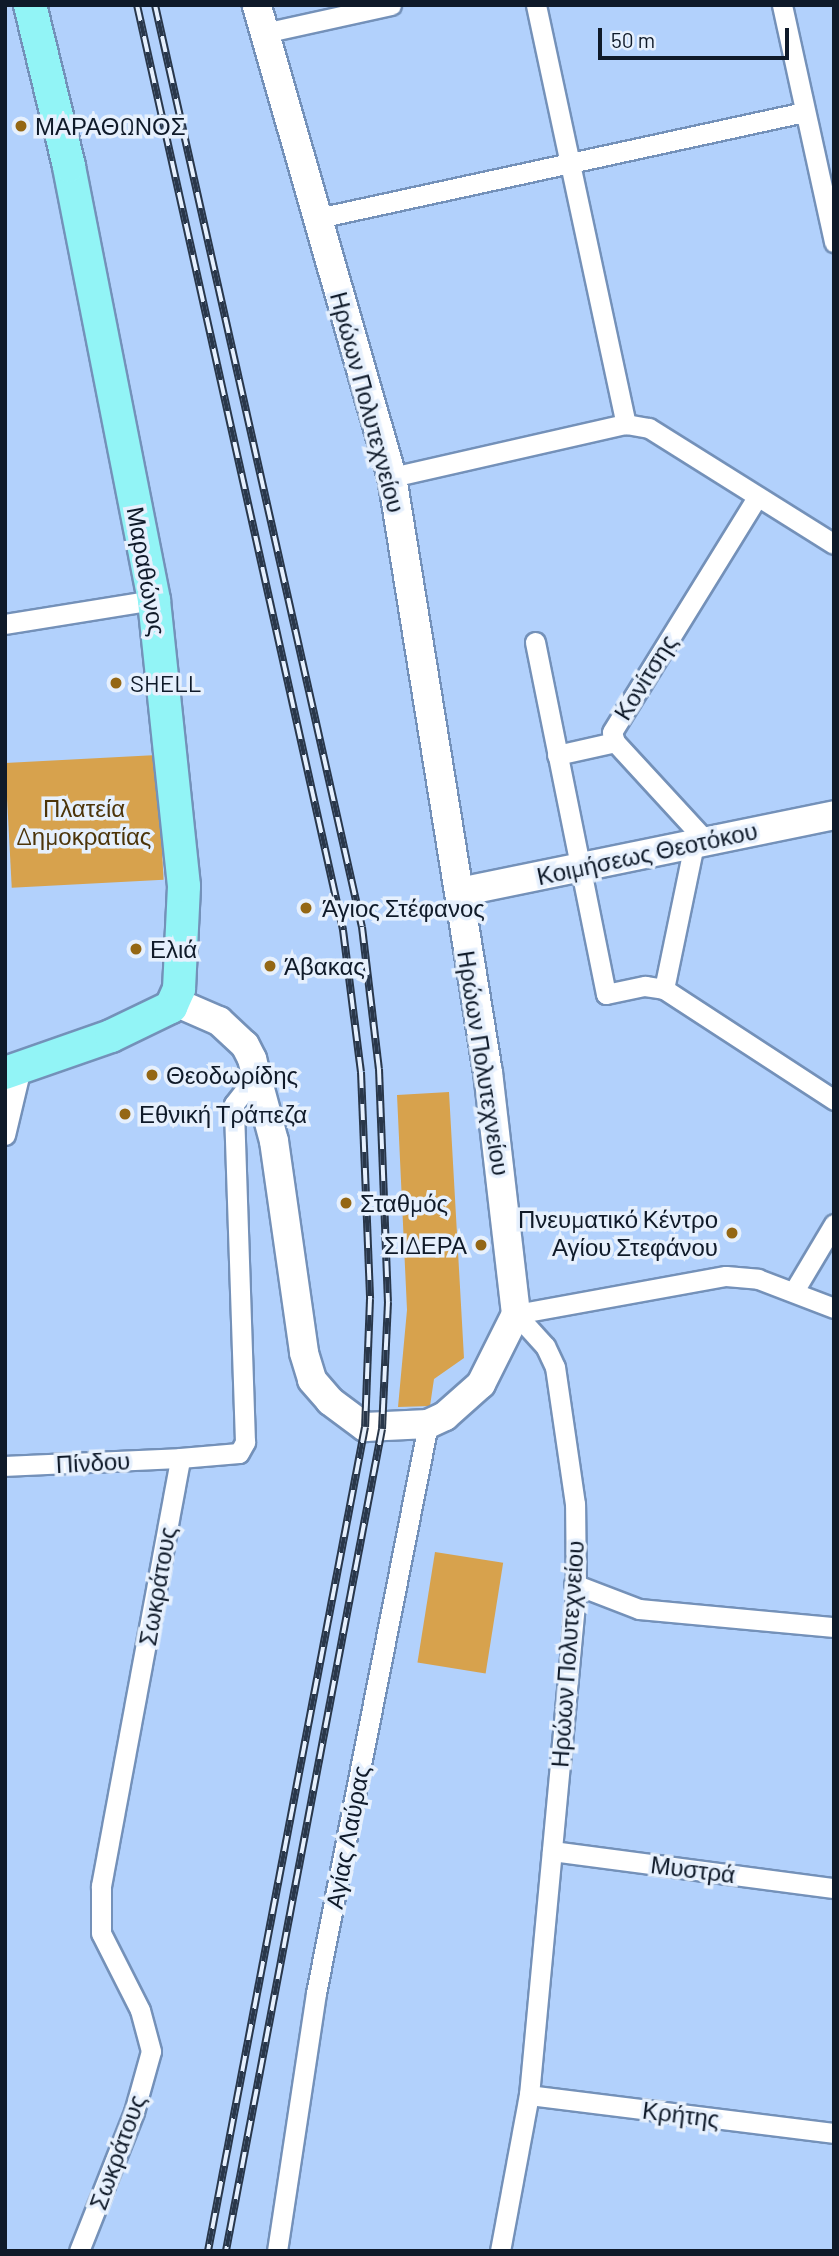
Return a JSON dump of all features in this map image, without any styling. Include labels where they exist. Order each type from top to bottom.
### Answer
[{"type":"main road","name":"Μαραθώνος","points":[[30,5],[69,166],[154,600],[184,886],[180,980],[175,1002]]},
{"type":"main road","points":[[13,1070],[155,1018],[175,1002]]},
{"type":"street","name":"Ηρώων Πολυτεχνείου","points":[[257,5],[392,477],[460,892],[474,1008],[491,1099],[516,1314],[544,1346],[555,1367],[575,1504],[574,1584],[529,2095],[500,2251]]},
{"type":"street","points":[[264,33],[391,5]]},
{"type":"street","points":[[536,5],[625,424]]},
{"type":"street","points":[[782,5],[803,112],[824,153],[834,242]]},
{"type":"street","points":[[318,218],[803,112]]},
{"type":"street","points":[[392,477],[625,424],[649,428],[756,499],[834,544]]},
{"type":"street","name":"Κονίτσης","points":[[700,842],[615,742],[614,727],[756,499]]},
{"type":"street","points":[[5,624],[154,600]]},
{"type":"street","points":[[535,642],[606,994],[645,986],[664,989],[834,1100]]},
{"type":"street","points":[[557,755],[615,742]]},
{"type":"street","name":"Κοιμήσεως Θεοτόκου","points":[[460,892],[834,815]]},
{"type":"street","points":[[664,989],[700,842]]},
{"type":"street","points":[[175,1002],[208,1014],[229,1029],[249,1051],[274,1141],[302,1344],[312,1380],[330,1401],[365,1427],[428,1424],[460,1406],[481,1384],[516,1314],[726,1276],[758,1279],[834,1308]]},
{"type":"street","points":[[5,1135],[13,1070]]},
{"type":"street","points":[[180,1458],[239,1453],[245,1442],[234,1104],[257,1075]]},
{"type":"street","points":[[794,1291],[834,1224]]},
{"type":"street","name":"Αγίας Λαύρας","points":[[277,2251],[316,1993],[428,1424]]},
{"type":"street","name":"Πίνδου","points":[[5,1466],[180,1458]]},
{"type":"street","name":"Σωκράτους","points":[[79,2251],[134,2112],[151,2051],[140,2010],[101,1933],[101,1886],[180,1458]]},
{"type":"street","points":[[574,1584],[639,1609],[834,1627]]},
{"type":"street","name":"Μυστρά","points":[[552,1851],[834,1888]]},
{"type":"street","name":"Κρήτης","points":[[529,2095],[834,2133]]},
{"type":"green space","name":"Πλατεία Δημοκρατίας","points":[[157,755],[164,880],[12,888],[5,763]]},
{"type":"green space","points":[[449,1092],[464,1358],[434,1379],[430,1406],[398,1407],[407,1310],[397,1095]]},
{"type":"green space","points":[[435,1552],[503,1563],[486,1673],[417,1663]]},
{"type":"railway","points":[[137,5],[343,930],[361,1072],[370,1299],[365,1427],[208,2251]]},
{"type":"railway","points":[[155,5],[362,927],[379,1069],[388,1302],[382,1429],[226,2251]]},
{"type":"place","name":"ΜΑΡΑΘΩΝΟΣ","points":[[21,126]]},
{"type":"place","name":"SHELL","points":[[116,683]]},
{"type":"place","name":"Άγιος Στέφανος","points":[[306,908]]},
{"type":"place","name":"Ελιά","points":[[136,949]]},
{"type":"place","name":"Άβακας","points":[[270,966]]},
{"type":"place","name":"Θεοδωρίδης","points":[[152,1075]]},
{"type":"place","name":"Εθνική Τράπεζα","points":[[125,1114]]},
{"type":"place","name":"Σταθμός","points":[[346,1203]]},
{"type":"place","name":"Πνευματικό Κέντρο Αγίου Στεφάνου","points":[[732,1233]]},
{"type":"place","name":"ΣΙΔΕΡΑ","points":[[481,1245]]}]
